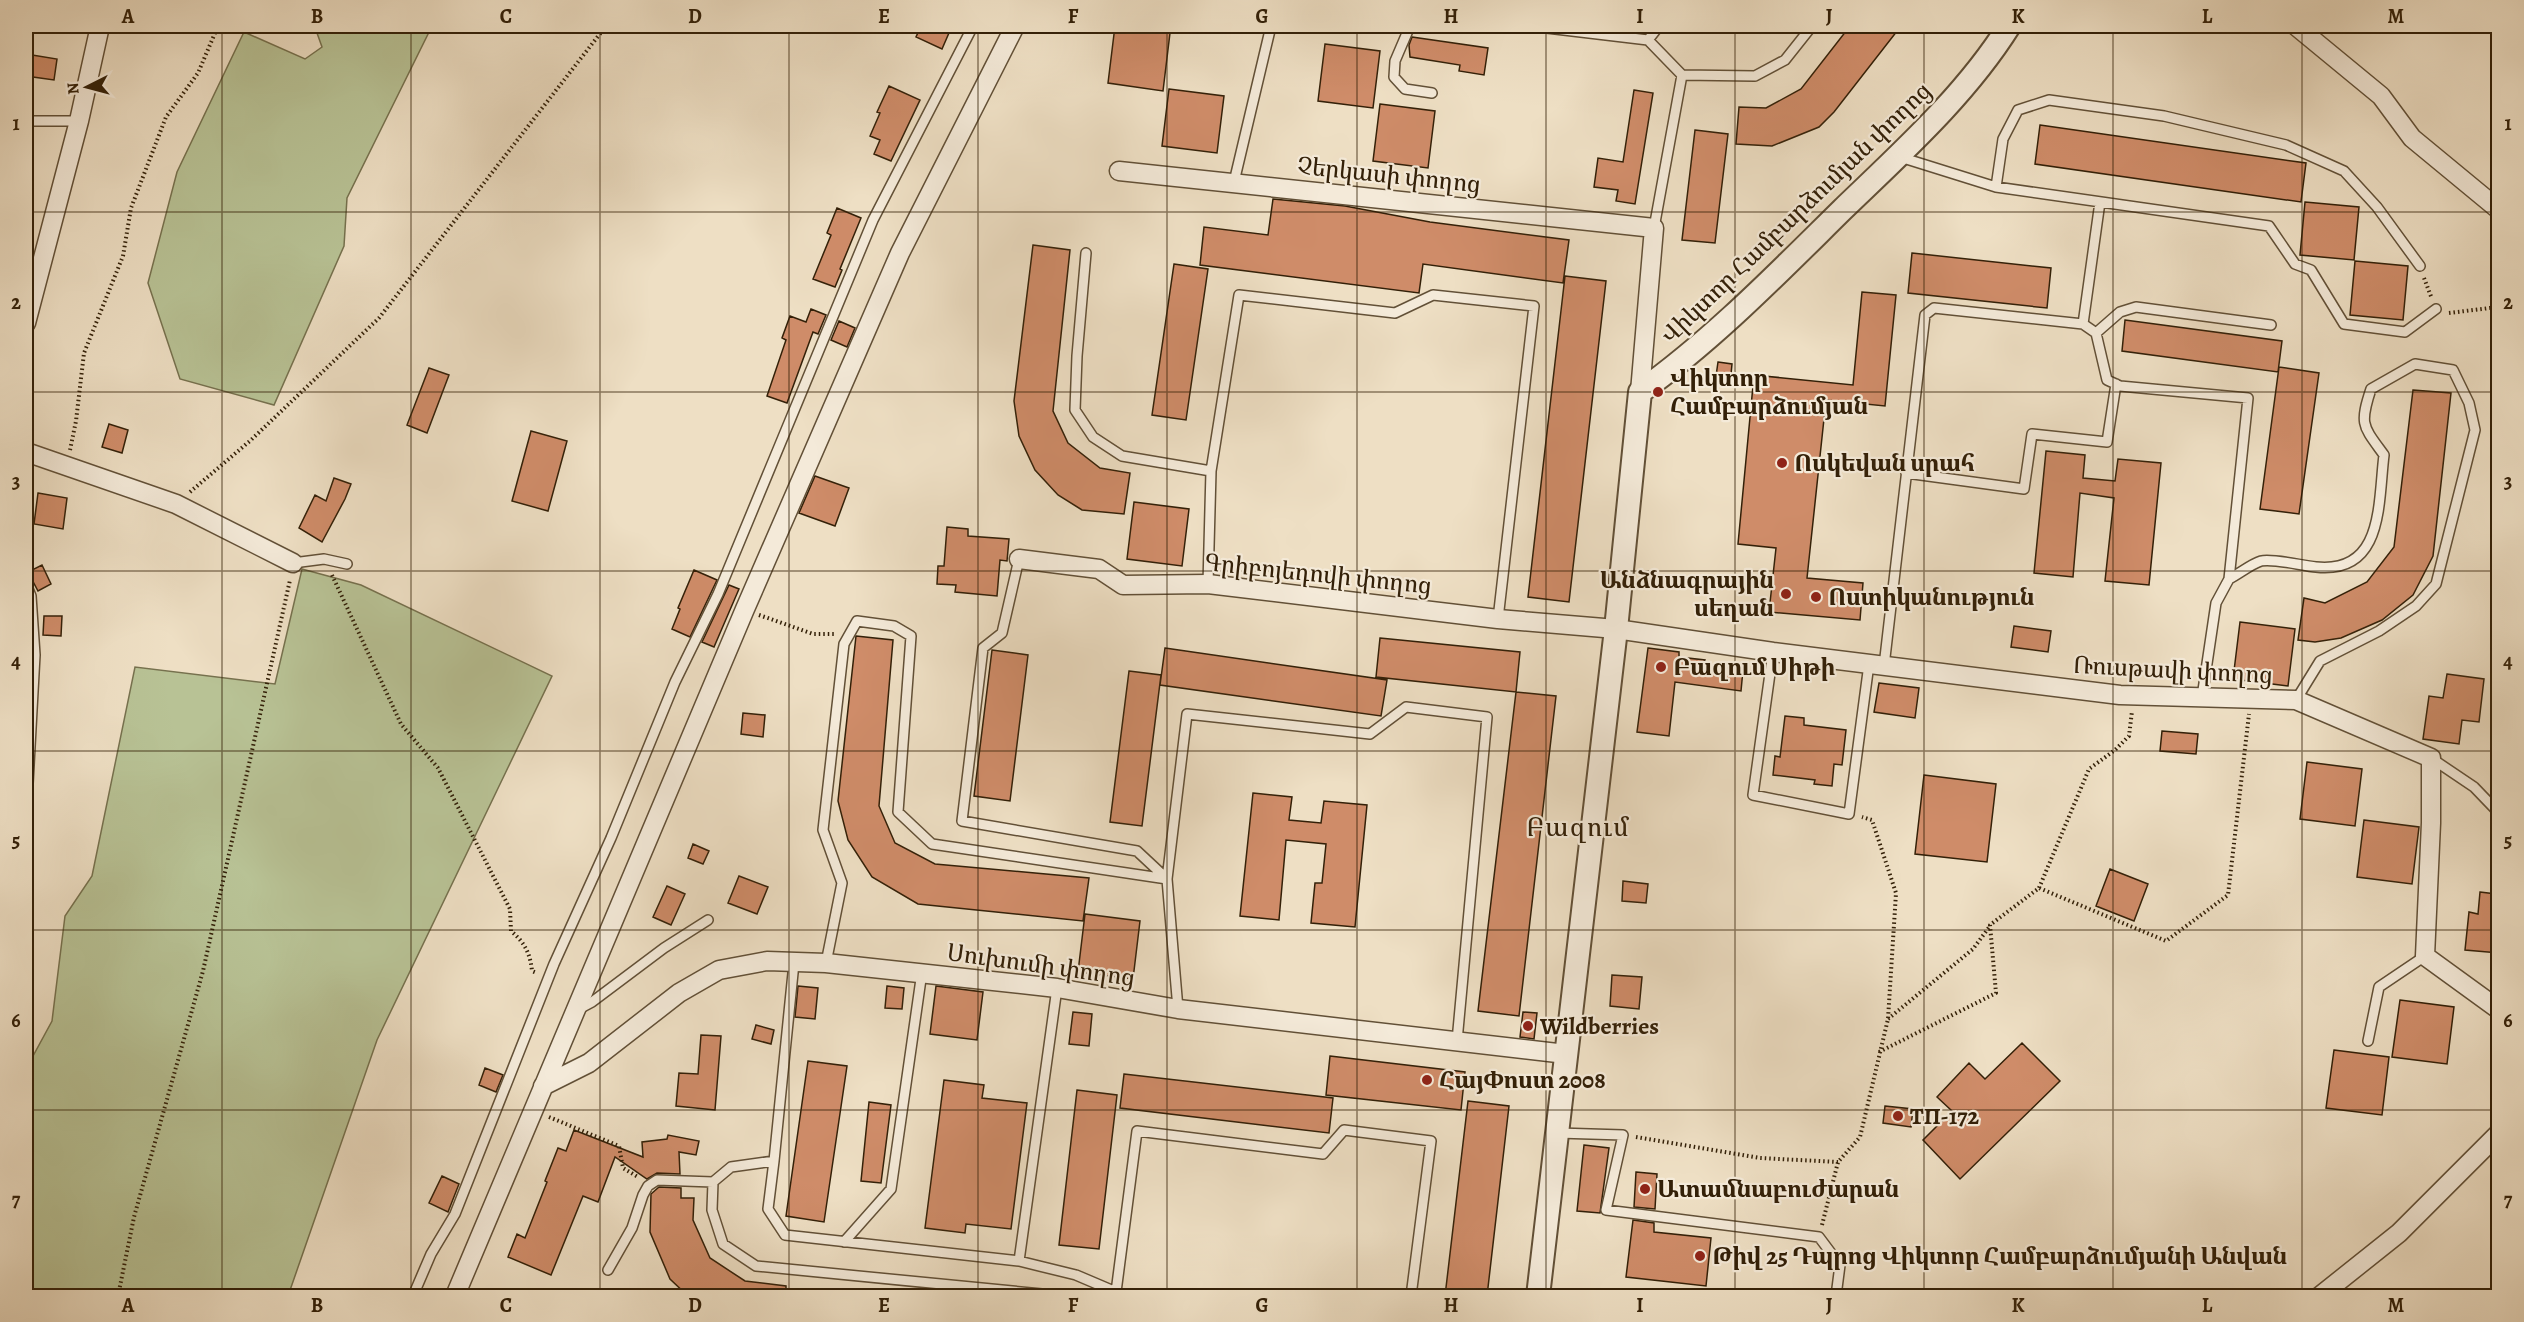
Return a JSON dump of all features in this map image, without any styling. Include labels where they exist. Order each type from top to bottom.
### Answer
[{"type":"street","points":[[26,323],[79,121],[100,26]]},
{"type":"street","points":[[455,1296],[745,609],[900,253],[1015,26]]},
{"type":"street","points":[[2296,26],[2381,96],[2412,138],[2499,209]]},
{"type":"street","name":"Վիկտոր Համբարձումյան փողոց","points":[[1640,392],[1682,362],[1718,331],[1898,156],[1950,103],[2000,32]]},
{"type":"street","name":"Չերկասի փողոց","points":[[1119,171],[1654,228]]},
{"type":"street","points":[[1538,1296],[1616,629],[1654,228]]},
{"type":"street","points":[[26,452],[176,504],[293,563]]},
{"type":"street","name":"Գրիբոյեդովի փողոց","points":[[1018,559],[1099,569],[1123,585],[1208,584],[1498,619],[1616,629]]},
{"type":"street","name":"Ռուսթավի փողոց","points":[[1616,629],[1773,652],[2134,695],[2296,700],[2432,758]]},
{"type":"street","points":[[2432,758],[2432,823],[2425,956],[2499,1009]]},
{"type":"street","name":"Սուխումի փողոց","points":[[543,1086],[589,1064],[679,993],[719,970],[767,961],[826,963],[922,972],[1058,988],[1179,1009],[1566,1053]]},
{"type":"street","points":[[2320,1296],[2399,1233],[2499,1134]]},
{"type":"lane","points":[[413,1296],[430,1254],[455,1214],[549,977],[611,838],[675,682],[718,594],[873,220],[973,26]]},
{"type":"lane","points":[[1234,182],[1271,26]]},
{"type":"lane","points":[[1410,26],[1395,62],[1394,77],[1405,90],[1432,93]]},
{"type":"lane","points":[[1530,26],[1648,40],[1682,75],[1755,76],[1785,60],[1812,26]]},
{"type":"lane","points":[[1648,40],[1659,26]]},
{"type":"lane","points":[[1654,228],[1682,75]]},
{"type":"lane","points":[[1996,187],[2002,139],[2018,110],[2049,100],[2164,116],[2286,145],[2344,171],[2377,207],[2420,266]]},
{"type":"lane","points":[[26,121],[79,121]]},
{"type":"lane","points":[[1898,156],[1996,187],[2269,226],[2295,264],[2311,270],[2344,324],[2405,332],[2436,309]]},
{"type":"lane","points":[[2083,324],[2100,202]]},
{"type":"lane","points":[[1086,253],[1075,410],[1093,437],[1122,456],[1211,471]]},
{"type":"lane","points":[[1208,584],[1211,471],[1239,295],[1395,313],[1433,295],[1534,306],[1498,619]]},
{"type":"lane","points":[[2096,333],[2120,312],[2136,307],[2271,325]]},
{"type":"lane","points":[[1773,652],[1753,795],[1849,814],[1876,665],[1906,473],[1925,315],[1934,308],[2083,324],[2096,333],[2107,380],[2116,384],[2248,398],[2229,579],[2216,603],[2202,697]]},
{"type":"lane","points":[[2229,579],[2262,561],[2320,568],[2347,565],[2365,553],[2376,524],[2384,455],[2366,431],[2363,413],[2371,389],[2415,364],[2453,370],[2469,403],[2475,430],[2436,584],[2416,606],[2379,630],[2320,661],[2296,700]]},
{"type":"lane","points":[[1906,473],[2024,489],[2032,434],[2108,442],[2116,384]]},
{"type":"lane","points":[[293,563],[324,559],[347,564]]},
{"type":"lane","points":[[1018,559],[1002,633],[983,648],[962,821],[1137,851],[1167,879]]},
{"type":"lane","points":[[26,584],[31,596],[35,655],[26,820]]},
{"type":"lane","points":[[826,963],[842,883],[823,830],[844,644],[856,621],[894,626],[911,636],[898,812],[932,844],[1167,879]]},
{"type":"lane","points":[[1179,1009],[1167,879],[1187,714],[1370,734],[1406,707],[1487,717],[1457,1041]]},
{"type":"lane","points":[[2432,758],[2474,787],[2499,812]]},
{"type":"lane","points":[[575,1012],[592,1002],[664,948],[708,920]]},
{"type":"lane","points":[[2368,1041],[2379,987],[2425,956]]},
{"type":"lane","points":[[794,963],[768,1209],[785,1235],[1019,1261],[1076,1275],[1116,1294]]},
{"type":"lane","points":[[844,1242],[891,1189],[922,972]]},
{"type":"lane","points":[[1019,1261],[1058,988]]},
{"type":"lane","points":[[1116,1294],[1137,1131],[1323,1154],[1344,1130],[1431,1141],[1411,1296]]},
{"type":"lane","points":[[1557,1133],[1623,1135],[1606,1210],[1819,1237],[1840,1265],[1836,1296]]},
{"type":"lane","points":[[608,1270],[632,1228],[643,1195],[648,1186],[657,1180],[713,1182],[731,1167],[774,1161]]},
{"type":"lane","points":[[713,1182],[712,1210],[723,1244],[756,1266],[1063,1296]]},
{"type":"lane","points":[[1081,1296],[1116,1294]]},
{"type":"path","points":[[67,465],[76,421],[84,353],[123,256],[131,208],[166,117],[198,73],[218,26]]},
{"type":"path","points":[[176,504],[251,440],[379,318],[606,26]]},
{"type":"path","points":[[2420,266],[2436,309],[2446,314],[2499,307]]},
{"type":"path","points":[[324,559],[401,724],[438,768],[510,909],[511,932],[521,940],[530,955],[532,971],[549,977]]},
{"type":"path","points":[[118,1296],[134,1216],[203,970],[293,563]]},
{"type":"path","points":[[745,609],[796,630],[824,635]]},
{"type":"path","points":[[1888,1019],[1973,949],[1990,925],[2039,888],[2088,769],[2115,750],[2128,736],[2134,695]]},
{"type":"path","points":[[2039,888],[2166,941],[2228,895],[2251,699]]},
{"type":"path","points":[[1819,1237],[1838,1162],[1860,1137],[1888,1019],[1896,892],[1872,820],[1849,814]]},
{"type":"path","points":[[1879,1052],[1996,993],[1990,925]]},
{"type":"path","points":[[533,1110],[619,1146],[623,1168],[639,1178],[657,1180]]},
{"type":"path","points":[[1623,1135],[1760,1158],[1838,1162]]},
{"type":"green space","points":[[306,26],[432,26],[347,198],[344,246],[274,405],[180,379],[148,283],[177,172],[244,32],[305,59],[322,47],[317,33]]},
{"type":"green space","points":[[302,569],[361,585],[552,676],[377,1040],[288,1296],[26,1296],[26,1069],[52,1021],[65,916],[92,876],[135,667],[275,684]]},
{"type":"building","points":[[921,26],[952,26],[942,49],[916,37]]},
{"type":"building","points":[[1115,26],[1170,33],[1163,91],[1108,83]]},
{"type":"building","points":[[1850,26],[1901,26],[1834,112],[1819,127],[1772,146],[1736,144],[1739,107],[1766,108],[1801,89]]},
{"type":"building","points":[[1412,37],[1488,48],[1484,75],[1459,71],[1460,65],[1410,57],[1409,45]]},
{"type":"building","points":[[1325,44],[1380,51],[1373,108],[1318,101]]},
{"type":"building","points":[[26,54],[57,59],[54,80],[26,76]]},
{"type":"building","points":[[889,86],[920,100],[891,161],[874,154],[880,140],[870,136],[880,113],[877,112]]},
{"type":"building","points":[[1169,89],[1224,96],[1217,153],[1162,146]]},
{"type":"building","points":[[1634,90],[1653,93],[1635,204],[1616,201],[1618,190],[1594,187],[1598,158],[1623,162]]},
{"type":"building","points":[[1380,104],[1435,111],[1428,168],[1373,161]]},
{"type":"building","points":[[2040,125],[2306,163],[2301,202],[2035,164]]},
{"type":"building","points":[[1695,130],[1728,134],[1715,243],[1682,240]]},
{"type":"building","points":[[1273,199],[1345,206],[1430,222],[1569,240],[1563,283],[1423,264],[1419,293],[1200,265],[1204,227],[1268,235]]},
{"type":"building","points":[[2305,202],[2359,207],[2354,260],[2300,255]]},
{"type":"building","points":[[837,208],[861,218],[835,287],[813,279],[831,235],[827,233]]},
{"type":"building","points":[[1033,245],[1070,250],[1053,411],[1068,443],[1100,468],[1130,473],[1124,514],[1082,510],[1058,495],[1035,470],[1019,436],[1014,401]]},
{"type":"building","points":[[1912,253],[2051,268],[2047,308],[1908,293]]},
{"type":"building","points":[[2355,261],[2408,266],[2403,320],[2350,315]]},
{"type":"building","points":[[1174,264],[1208,269],[1186,420],[1152,415]]},
{"type":"building","points":[[1565,276],[1606,281],[1569,602],[1528,597]]},
{"type":"building","points":[[1862,292],[1896,295],[1885,406],[1826,400],[1807,578],[1863,583],[1860,620],[1769,612],[1776,548],[1738,544],[1754,375],[1853,385]]},
{"type":"building","points":[[811,309],[826,315],[818,334],[813,332],[787,403],[767,396],[786,340],[782,338],[790,316],[806,322]]},
{"type":"building","points":[[2125,320],[2282,341],[2278,372],[2122,351]]},
{"type":"building","points":[[839,321],[855,328],[847,347],[831,340]]},
{"type":"building","points":[[1718,362],[1732,364],[1730,385],[1715,383]]},
{"type":"building","points":[[2279,367],[2319,373],[2299,514],[2260,509]]},
{"type":"building","points":[[429,368],[449,375],[427,433],[407,425]]},
{"type":"building","points":[[2413,390],[2451,393],[2433,556],[2413,595],[2382,620],[2341,638],[2315,642],[2298,640],[2304,598],[2325,603],[2367,582],[2394,547]]},
{"type":"building","points":[[109,424],[128,430],[122,453],[102,447]]},
{"type":"building","points":[[531,431],[567,441],[548,511],[512,501]]},
{"type":"building","points":[[2046,451],[2085,455],[2083,478],[2115,481],[2118,459],[2161,463],[2149,585],[2105,581],[2114,498],[2080,493],[2073,577],[2034,573]]},
{"type":"building","points":[[815,476],[849,488],[835,526],[799,513]]},
{"type":"building","points":[[334,478],[351,484],[322,542],[299,528],[315,495],[326,501]]},
{"type":"building","points":[[38,493],[67,498],[63,529],[34,524]]},
{"type":"building","points":[[1134,502],[1189,509],[1182,566],[1127,559]]},
{"type":"building","points":[[947,527],[968,529],[968,536],[1009,539],[1007,561],[1000,560],[997,596],[955,592],[956,585],[937,584],[938,566],[944,566]]},
{"type":"building","points":[[42,565],[51,584],[38,591],[28,572]]},
{"type":"building","points":[[694,570],[717,580],[690,637],[672,629]]},
{"type":"building","points":[[729,585],[739,589],[714,647],[702,642]]},
{"type":"building","points":[[44,616],[62,616],[61,636],[43,635]]},
{"type":"building","points":[[2240,622],[2295,629],[2288,686],[2233,679]]},
{"type":"building","points":[[2014,626],[2051,631],[2048,652],[2011,647]]},
{"type":"building","points":[[856,636],[893,640],[879,806],[895,843],[935,864],[1089,878],[1083,921],[918,904],[872,877],[848,840],[838,801]]},
{"type":"building","points":[[1380,638],[1520,652],[1516,692],[1376,677]]},
{"type":"building","points":[[1165,648],[1387,680],[1381,716],[1160,685]]},
{"type":"building","points":[[1648,648],[1679,652],[1679,657],[1705,660],[1704,665],[1743,670],[1741,691],[1675,682],[1669,736],[1637,732]]},
{"type":"building","points":[[992,650],[1028,655],[1010,801],[974,796]]},
{"type":"building","points":[[1129,671],[1161,675],[1142,826],[1110,822]]},
{"type":"building","points":[[2447,674],[2484,679],[2479,722],[2462,720],[2459,744],[2423,739],[2429,696],[2443,698]]},
{"type":"building","points":[[1879,683],[1919,688],[1915,718],[1874,712]]},
{"type":"building","points":[[1516,692],[1556,696],[1519,1016],[1478,1011]]},
{"type":"building","points":[[743,713],[765,715],[763,737],[741,734]]},
{"type":"building","points":[[1785,716],[1804,718],[1804,725],[1846,730],[1842,765],[1834,764],[1832,786],[1814,784],[1815,780],[1773,775],[1775,756],[1780,757]]},
{"type":"building","points":[[2162,731],[2198,734],[2196,754],[2160,751]]},
{"type":"building","points":[[2307,762],[2362,769],[2355,826],[2300,819]]},
{"type":"building","points":[[1924,775],[1996,784],[1987,862],[1915,854]]},
{"type":"building","points":[[1253,793],[1292,797],[1289,820],[1321,823],[1324,801],[1367,805],[1355,927],[1311,923],[1315,883],[1322,883],[1326,844],[1286,840],[1279,920],[1240,916]]},
{"type":"building","points":[[2364,820],[2419,827],[2412,884],[2357,877]]},
{"type":"building","points":[[693,844],[709,851],[703,864],[688,858]]},
{"type":"building","points":[[2110,869],[2148,884],[2134,921],[2096,906]]},
{"type":"building","points":[[739,876],[768,887],[757,914],[728,903]]},
{"type":"building","points":[[1623,881],[1648,884],[1646,903],[1622,901]]},
{"type":"building","points":[[667,886],[685,894],[671,925],[653,917]]},
{"type":"building","points":[[2480,892],[2496,894],[2496,899],[2499,899],[2499,953],[2465,950],[2469,912],[2478,914]]},
{"type":"building","points":[[1085,914],[1140,921],[1133,979],[1078,972]]},
{"type":"building","points":[[1612,975],[1642,977],[1639,1009],[1610,1006]]},
{"type":"building","points":[[798,986],[818,988],[815,1019],[795,1017]]},
{"type":"building","points":[[887,986],[904,988],[902,1009],[885,1008]]},
{"type":"building","points":[[936,986],[983,992],[977,1040],[930,1034]]},
{"type":"building","points":[[2400,1000],[2454,1007],[2447,1064],[2392,1057]]},
{"type":"building","points":[[1073,1012],[1092,1014],[1089,1046],[1069,1044]]},
{"type":"building","name":"Wildberries","points":[[1523,1012],[1537,1013],[1534,1039],[1520,1037]]},
{"type":"building","points":[[756,1025],[774,1030],[771,1044],[752,1039]]},
{"type":"building","points":[[701,1035],[721,1036],[715,1110],[676,1106],[679,1073],[698,1074]]},
{"type":"building","points":[[2022,1043],[2060,1081],[1960,1179],[1923,1140],[1952,1111],[1937,1097],[1969,1063],[1985,1079]]},
{"type":"building","points":[[2334,1050],[2389,1057],[2382,1115],[2326,1108]]},
{"type":"building","points":[[1330,1056],[1465,1072],[1461,1110],[1326,1095]]},
{"type":"building","points":[[808,1061],[847,1066],[824,1222],[786,1216]]},
{"type":"building","points":[[485,1068],[503,1075],[496,1092],[479,1085]]},
{"type":"building","points":[[1124,1074],[1333,1098],[1329,1133],[1120,1108]]},
{"type":"building","points":[[944,1080],[984,1085],[982,1098],[1027,1103],[1011,1229],[966,1224],[965,1233],[925,1228]]},
{"type":"building","points":[[1077,1090],[1117,1095],[1099,1249],[1059,1245]]},
{"type":"building","points":[[1468,1101],[1509,1106],[1487,1296],[1445,1296]]},
{"type":"building","points":[[869,1102],[891,1105],[881,1183],[861,1181]]},
{"type":"building","name":"ТП-172","points":[[1885,1106],[1913,1109],[1911,1127],[1883,1123]]},
{"type":"building","points":[[574,1130],[643,1157],[642,1142],[667,1139],[668,1135],[699,1141],[696,1155],[679,1152],[680,1174],[657,1173],[647,1179],[615,1157],[598,1202],[583,1196],[551,1275],[508,1257],[517,1234],[525,1238],[558,1148],[566,1151]]},
{"type":"building","points":[[1584,1145],[1609,1148],[1600,1213],[1577,1211]]},
{"type":"building","name":"Ատամնաբուժարան","points":[[1636,1172],[1657,1174],[1655,1209],[1634,1207]]},
{"type":"building","points":[[442,1176],[459,1184],[448,1212],[429,1203]]},
{"type":"building","points":[[659,1187],[681,1188],[681,1198],[694,1198],[693,1220],[710,1258],[745,1281],[786,1286],[786,1296],[688,1296],[670,1279],[650,1232],[651,1194]]},
{"type":"building","points":[[1633,1220],[1654,1223],[1654,1232],[1711,1238],[1706,1286],[1626,1277]]},
{"type":"place","name":"Վիկտոր Համբարձումյան","points":[[1658,392]]},
{"type":"place","name":"Ոսկեվան սրահ","points":[[1782,463]]},
{"type":"place","name":"Անձնագրային սեղան","points":[[1786,594]]},
{"type":"place","name":"Ոստիկանություն","points":[[1816,597]]},
{"type":"place","name":"Բազում Սիթի","points":[[1661,667]]},
{"type":"place","name":"Wildberries","points":[[1528,1026]]},
{"type":"place","name":"ՀայՓոստ 2008","points":[[1427,1080]]},
{"type":"place","name":"ТП-172","points":[[1898,1116]]},
{"type":"place","name":"Ատամնաբուժարան","points":[[1645,1189]]},
{"type":"place","name":"Թիվ 25 Դպրոց Վիկտոր Համբարձումյանի Անվան","points":[[1700,1256]]},
{"type":"district","name":"Բազում","points":[[1578,827]]}]
